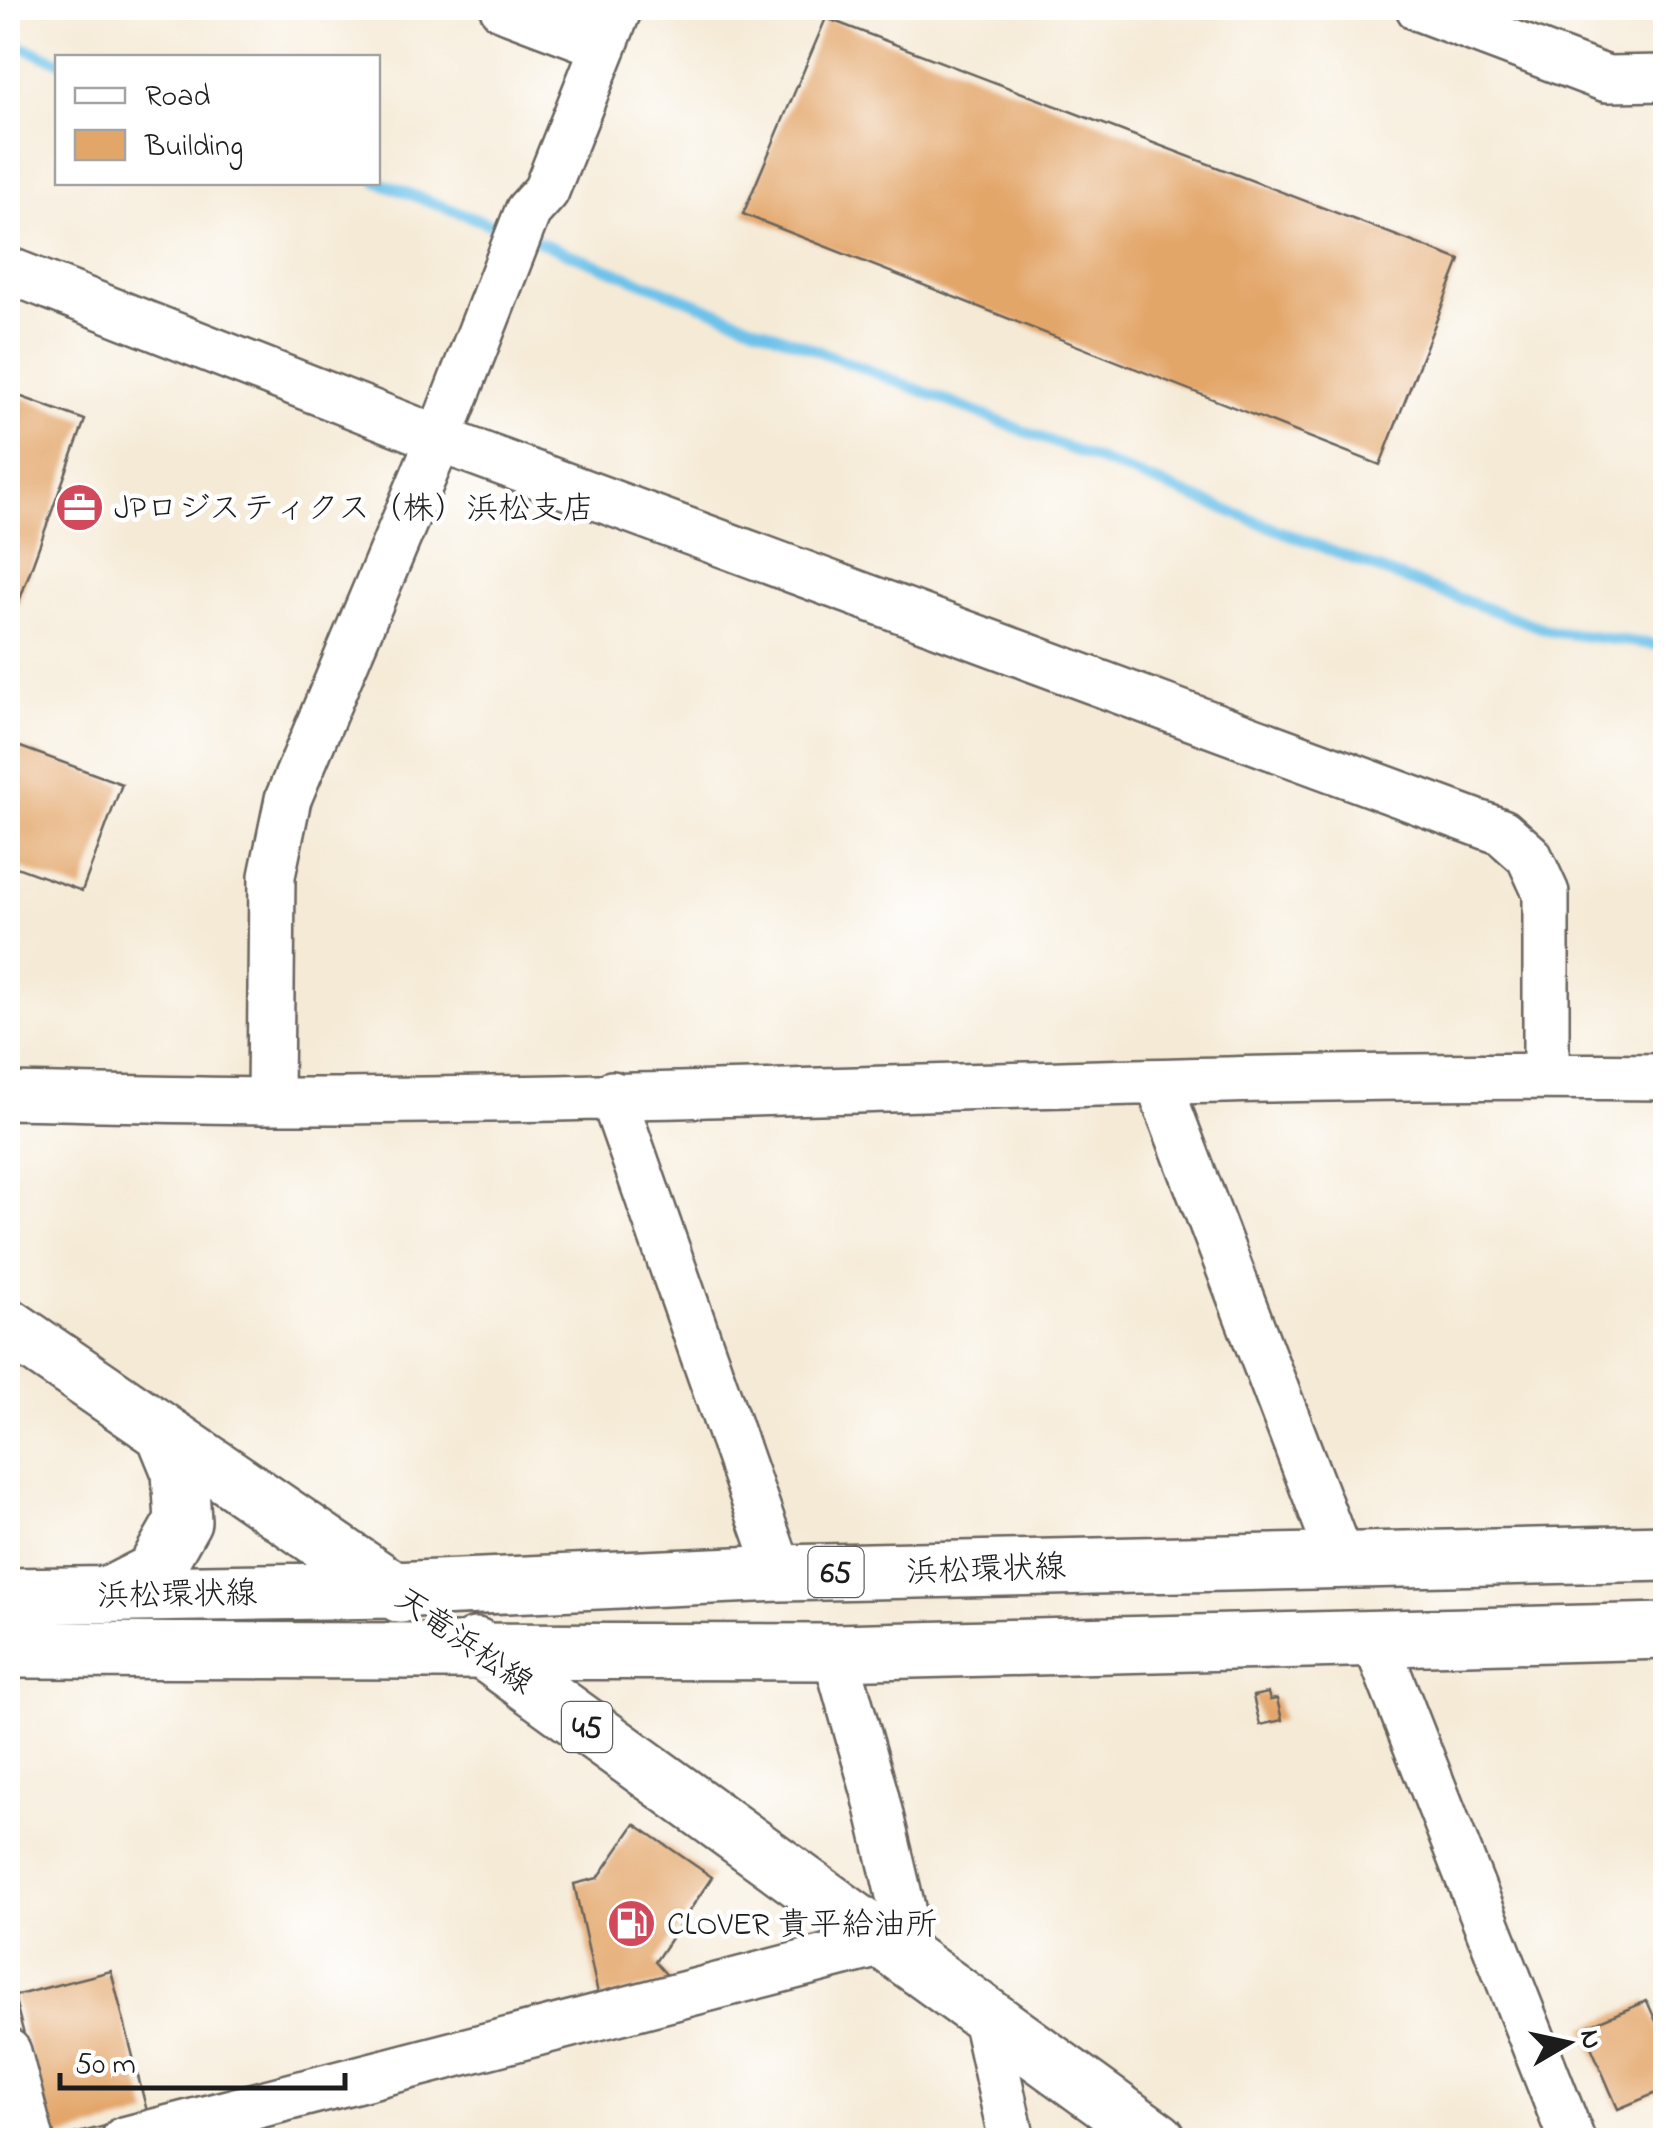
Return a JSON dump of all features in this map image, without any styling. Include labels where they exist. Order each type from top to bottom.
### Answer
[{"type":"main road","name":"天竜浜松線","points":[[8,1326],[484,1652],[1158,2140]]},
{"type":"main road","points":[[109,1595],[154,1572],[183,1521],[180,1472],[164,1433]]},
{"type":"main road","name":"浜松環状線","points":[[8,1596],[392,1590],[780,1573],[1666,1552]]},
{"type":"main road","name":"浜松環状線","points":[[8,1650],[835,1652],[1666,1631]]},
{"type":"street","points":[[270,1100],[272,876],[288,799],[439,439],[528,210],[546,191],[611,27],[503,8]]},
{"type":"street","points":[[1419,8],[1607,80],[1666,78]]},
{"type":"street","points":[[8,270],[439,439],[1502,832],[1529,856],[1546,893],[1546,1075]]},
{"type":"street","points":[[8,1096],[270,1100],[1546,1075],[1666,1076]]},
{"type":"street","points":[[1158,1082],[1340,1558]]},
{"type":"street","points":[[612,1094],[780,1573]]},
{"type":"street","points":[[1374,1638],[1572,2140]]},
{"type":"street","points":[[124,2140],[884,1943],[897,1930],[902,1908],[835,1652]]},
{"type":"street","points":[[984,2014],[1012,2140]]},
{"type":"street","points":[[8,2052],[30,2140]]},
{"type":"building","points":[[826,18],[1460,260],[1380,465],[743,214]]},
{"type":"building","points":[[8,392],[85,420],[8,632]]},
{"type":"building","points":[[15,745],[122,784],[82,891],[8,864],[8,767]]},
{"type":"building","points":[[1268,1693],[1270,1700],[1277,1699],[1282,1720],[1260,1725],[1253,1696]]},
{"type":"building","name":"CLOVER 貴平給油所","points":[[635,1824],[712,1877],[655,1962],[673,1982],[599,1998],[574,1884],[598,1878]]},
{"type":"building","points":[[111,1971],[148,2115],[51,2140],[14,1996]]},
{"type":"building","points":[[1647,2001],[1666,2044],[1666,2089],[1618,2109],[1583,2028]]},
{"type":"waterway","points":[[8,42],[55,60]]},
{"type":"waterway","points":[[380,183],[511,232]]},
{"type":"waterway","points":[[529,238],[1396,576],[1554,632],[1666,646]]},
{"type":"place","name":"JPロジスティクス（株）浜松支店","points":[[79,507]]},
{"type":"place","name":"CLOVER 貴平給油所","points":[[632,1923]]}]
